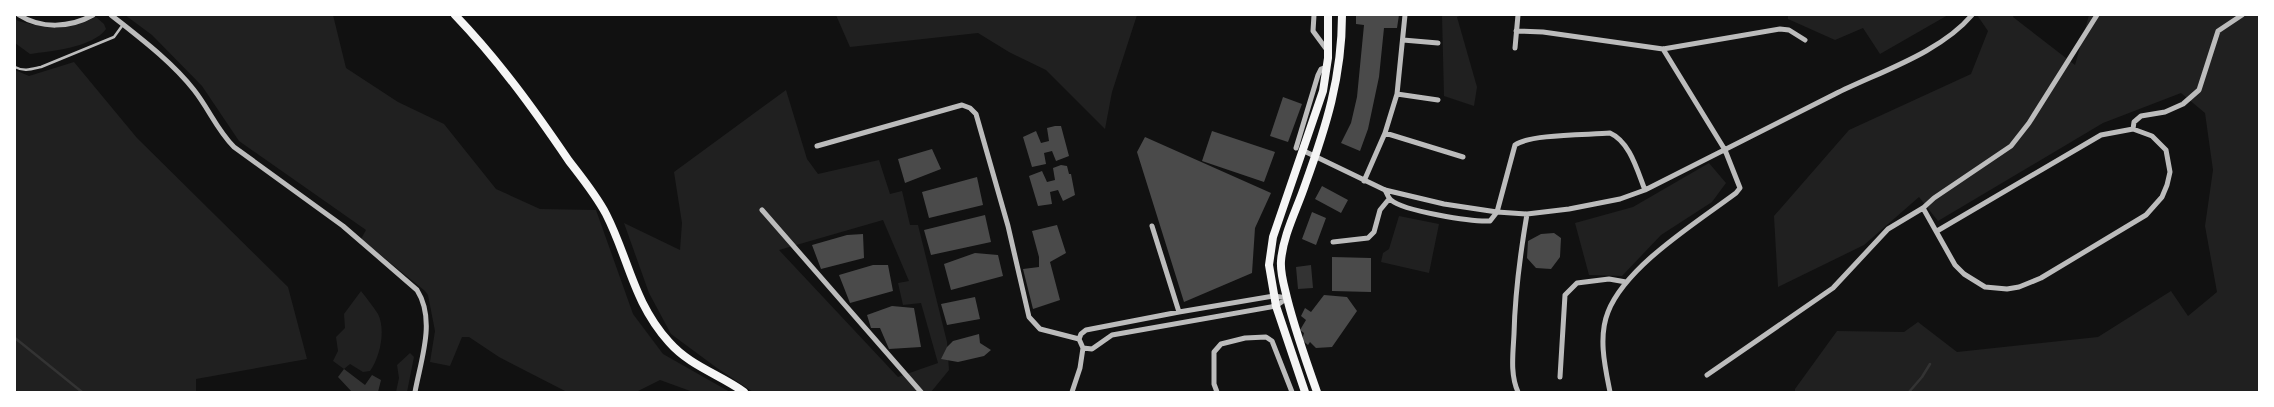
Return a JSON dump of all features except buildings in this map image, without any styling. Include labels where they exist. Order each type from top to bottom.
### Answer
[{"type":"main road","points":[[455,15],[483,44],[516,85],[594,194],[606,214],[639,298],[657,328],[672,346],[691,362],[744,392]]},
{"type":"main road","points":[[1305,392],[1276,306],[1269,266],[1273,237],[1324,91],[1328,50],[1328,15]]},
{"type":"main road","points":[[1317,392],[1302,354],[1287,298],[1282,275],[1284,244],[1316,156],[1335,95],[1340,61],[1342,15]]},
{"type":"street","points":[[19,15],[34,23],[53,25],[93,15]]},
{"type":"street","points":[[111,15],[181,74],[195,91],[224,137],[239,152],[343,226],[417,290],[424,301],[427,319],[415,392]]},
{"type":"street","points":[[1314,15],[1313,31],[1328,50]]},
{"type":"street","points":[[1364,181],[1385,133],[1397,94],[1405,15]]},
{"type":"street","points":[[1515,48],[1518,15]]},
{"type":"street","points":[[1304,151],[1385,190],[1444,204],[1497,212],[1527,214],[1569,209],[1620,199],[1645,190],[1836,93],[1921,53],[1960,28],[1972,15]]},
{"type":"street","points":[[1707,375],[1833,288],[1888,229],[1923,208],[2010,146],[2029,123],[2097,15]]},
{"type":"street","points":[[2133,129],[2134,122],[2141,116],[2165,112],[2183,104],[2198,90],[2218,31],[2242,15]]},
{"type":"street","points":[[1516,30],[1544,32],[1663,49],[1780,29],[1789,30],[1805,40]]},
{"type":"street","points":[[1403,40],[1438,43]]},
{"type":"street","points":[[1610,392],[1602,347],[1607,313],[1617,294],[1626,282],[1659,252],[1740,188],[1726,150],[1663,49]]},
{"type":"street","points":[[1296,148],[1318,75],[1321,68],[1327,67]]},
{"type":"street","points":[[1397,94],[1438,100]]},
{"type":"street","points":[[817,146],[962,105],[970,108],[976,114],[1008,226],[1029,317],[1040,329],[1079,339]]},
{"type":"street","points":[[1923,208],[1955,265],[1964,274],[1985,287],[2008,289],[2035,281],[2146,214],[2162,197],[2170,172],[2166,150],[2152,136],[2133,129],[2101,135],[1937,231]]},
{"type":"street","points":[[1385,133],[1463,157]]},
{"type":"street","points":[[1385,190],[1389,199],[1404,207],[1422,212],[1484,221],[1494,218],[1497,212],[1515,145],[1519,142],[1543,138],[1610,133],[1620,138],[1645,190]]},
{"type":"street","points":[[1333,242],[1368,238],[1374,232],[1380,210],[1389,199]]},
{"type":"street","points":[[762,210],[921,392]]},
{"type":"street","points":[[1518,392],[1513,374],[1513,295],[1527,214]]},
{"type":"street","points":[[1152,226],[1178,312]]},
{"type":"street","points":[[1560,377],[1565,295],[1577,282],[1609,279],[1626,282]]},
{"type":"street","points":[[1072,392],[1080,368],[1083,348],[1079,339],[1086,330],[1274,296],[1287,298]]},
{"type":"street","points":[[1083,348],[1092,349],[1112,335],[1276,306],[1287,298]]},
{"type":"street","points":[[1109,327],[1112,335]]},
{"type":"street","points":[[1217,392],[1214,384],[1213,368],[1214,352],[1217,348],[1221,344],[1229,342],[1266,337],[1272,342],[1292,392]]},
{"type":"lane","points":[[15,67],[20,70],[31,70],[41,67],[114,37],[123,24]]},
{"type":"shaded area","points":[[125,15],[333,15],[346,68],[398,102],[444,124],[496,189],[540,209],[596,210],[633,314],[663,354],[730,392],[693,392],[660,380],[636,392],[567,392],[499,357],[469,337],[462,337],[450,366],[430,362],[435,331],[428,295],[425,291],[361,239],[366,230],[239,141],[202,86],[152,35]]},
{"type":"shaded area","points":[[836,15],[1137,15],[1112,92],[1105,129],[1046,70],[1009,52],[978,33],[850,47]]},
{"type":"shaded area","points":[[1442,15],[1462,15],[1457,17],[1477,87],[1474,106],[1444,96]]},
{"type":"shaded area","points":[[1788,15],[1948,15],[1880,54],[1863,28],[1835,40],[1788,19]]},
{"type":"shaded area","points":[[1977,15],[2014,15],[2013,17],[2075,65],[2089,15],[2259,15],[2259,392],[1795,392],[1795,389],[1837,331],[1904,332],[1918,322],[1957,352],[2098,337],[2171,291],[2188,316],[2217,292],[2205,226],[2213,170],[2205,113],[2181,93],[2103,123],[1938,221],[1919,197],[1864,245],[1778,287],[1774,216],[1849,130],[1971,74],[1988,31]]},
{"type":"shaded area","points":[[96,17],[104,24],[106,29],[100,35],[81,44],[60,50],[30,54],[15,43],[15,18],[18,21],[29,24],[66,27]]},
{"type":"shaded area","points":[[74,62],[137,138],[288,287],[307,359],[196,379],[196,392],[15,392],[15,70],[29,76]]},
{"type":"shaded area","points":[[786,90],[807,159],[818,174],[879,160],[890,194],[902,191],[910,225],[918,225],[947,342],[949,370],[931,392],[753,392],[717,368],[671,334],[649,293],[624,223],[680,250],[682,223],[674,172]],"holes":[[[883,220],[909,281],[898,283],[903,305],[921,303],[938,363],[898,377],[779,250]]]},
{"type":"shaded area","points":[[1709,163],[1726,183],[1712,202],[1661,235],[1622,276],[1589,275],[1575,223],[1633,207]]},
{"type":"shaded area","points":[[1399,216],[1439,224],[1429,273],[1381,262],[1383,253],[1389,249]]},
{"type":"shaded area","points":[[1311,265],[1313,288],[1298,289],[1296,267]]},
{"type":"shaded area","points":[[361,291],[378,314],[382,328],[381,343],[374,365],[370,371],[363,372],[350,364],[344,369],[333,361],[338,351],[336,337],[345,328],[344,314]]},
{"type":"shaded area","points":[[410,353],[414,357],[407,392],[396,392],[399,378],[397,365]]},
{"type":"shaded area","points":[[344,369],[365,385],[372,375],[381,380],[378,392],[352,392],[338,377]]},
{"type":"waterway","points":[[15,338],[82,392]]},
{"type":"waterway","points":[[1909,392],[1930,364]]}]
